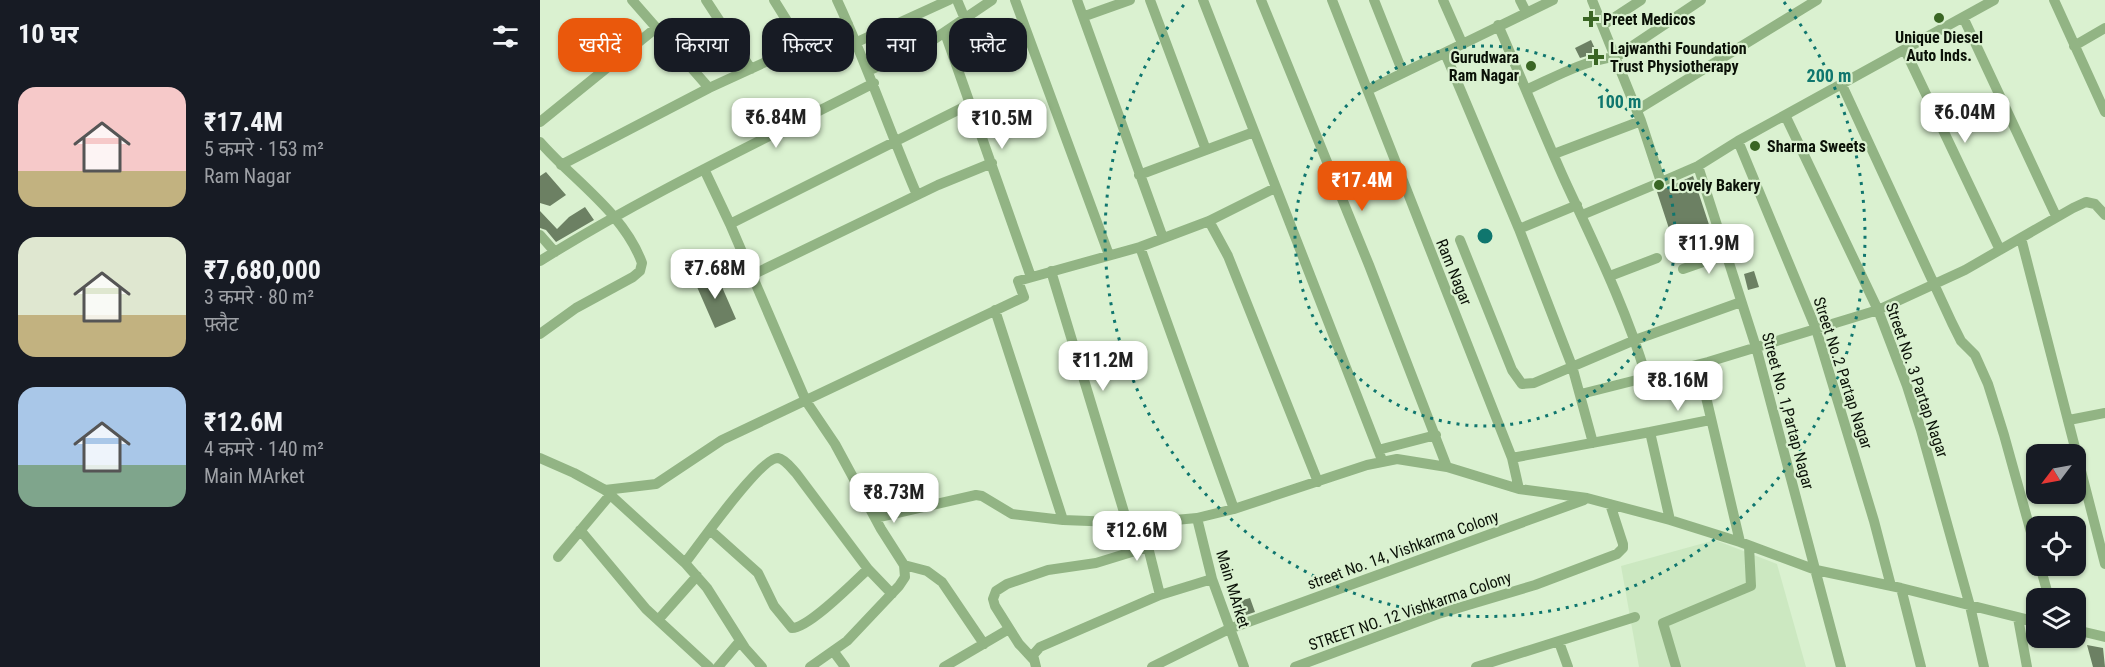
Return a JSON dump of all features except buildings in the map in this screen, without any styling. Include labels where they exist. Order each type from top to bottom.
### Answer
[{"type":"street","points":[[632,0],[654,26]]},
{"type":"street","points":[[706,0],[751,69]]},
{"type":"street","points":[[774,0],[785,18]]},
{"type":"street","points":[[837,0],[845,18]]},
{"type":"street","points":[[857,42],[949,0]]},
{"type":"street","points":[[957,0],[964,18]]},
{"type":"street","points":[[965,18],[992,0]]},
{"type":"street","points":[[1015,0],[1109,255]]},
{"type":"street","points":[[1077,0],[1085,16],[1163,238]]},
{"type":"street","points":[[1085,16],[1130,0]]},
{"type":"street","points":[[1150,0],[1206,150]]},
{"type":"street","points":[[1203,0],[1380,455]]},
{"type":"street","points":[[1260,0],[1447,467]]},
{"type":"street","name":"Ram Nagar","points":[[1332,0],[1512,458],[1519,489]]},
{"type":"street","points":[[1374,0],[1403,73]]},
{"type":"street","points":[[1443,0],[1462,43]]},
{"type":"street","points":[[1521,0],[1526,12]]},
{"type":"street","points":[[1368,90],[1553,0]]},
{"type":"street","points":[[1592,0],[1639,115],[1661,182]]},
{"type":"street","points":[[1604,25],[1641,0]]},
{"type":"street","points":[[1526,90],[1601,58],[1616,57],[1701,0]]},
{"type":"street","points":[[1554,154],[1639,115],[1817,0]]},
{"type":"street","points":[[1519,229],[1661,182],[1698,166],[1738,141],[1994,0]]},
{"type":"street","points":[[2054,0],[2105,112]]},
{"type":"street","points":[[1963,17],[2056,216]]},
{"type":"street","points":[[1498,25],[1610,276],[1635,340],[1646,376]]},
{"type":"street","points":[[2074,46],[2105,28]]},
{"type":"street","points":[[540,122],[654,30]]},
{"type":"street","points":[[937,37],[949,30]]},
{"type":"street","points":[[945,33],[1031,277]]},
{"type":"street","points":[[854,36],[866,65]]},
{"type":"street","points":[[1905,50],[2000,250]]},
{"type":"street","points":[[1445,53],[1519,229],[1572,366],[1593,442]]},
{"type":"street","points":[[561,165],[709,88],[762,64]]},
{"type":"street","points":[[695,72],[709,88]]},
{"type":"street","points":[[869,72],[916,195]]},
{"type":"street","points":[[540,261],[614,216],[874,83]]},
{"type":"street","points":[[1842,85],[1961,341],[1974,355],[1988,384],[2026,516]]},
{"type":"street","points":[[730,224],[970,104]]},
{"type":"street","name":"Street No. 3 Partap Nagar","points":[[1785,115],[1878,310],[1921,430],[1970,606],[1984,667]]},
{"type":"street","points":[[1139,175],[1254,132]]},
{"type":"street","name":"Street No.2 Partap Nagar","points":[[1738,141],[1816,329],[1921,667]]},
{"type":"street","points":[[540,142],[614,216],[642,263],[640,271],[633,278],[576,308],[540,334]]},
{"type":"street","points":[[752,275],[916,195],[992,163]]},
{"type":"street","name":"Street No. 1,Partap Nagar","points":[[1698,166],[1756,347],[1841,667]]},
{"type":"street","points":[[704,169],[806,401],[836,444],[875,518],[904,566],[905,577],[892,594],[847,641],[810,667]]},
{"type":"street","points":[[558,557],[607,493],[656,484],[722,440],[1024,297],[1018,281],[1163,238],[1209,221],[1275,188]]},
{"type":"street","points":[[1581,394],[1708,362],[1878,310],[1935,285],[2056,216],[2086,202],[2095,204],[2105,215]]},
{"type":"street","points":[[1209,221],[1228,256],[1318,482]]},
{"type":"street","points":[[540,236],[555,252]]},
{"type":"street","points":[[2021,238],[2105,564]]},
{"type":"street","points":[[1460,240],[1512,370],[1519,382],[1527,385],[1635,340],[1741,302]]},
{"type":"street","points":[[1140,246],[1234,509]]},
{"type":"street","points":[[1683,269],[1726,254]]},
{"type":"street","points":[[1610,276],[1657,258]]},
{"type":"street","points":[[1051,271],[1127,522]]},
{"type":"street","points":[[995,310],[1063,520]]},
{"type":"street","points":[[1676,667],[1663,623],[1751,586],[1744,544],[1710,420],[1706,397]]},
{"type":"street","points":[[2069,420],[2105,413]]},
{"type":"street","points":[[1512,458],[1710,420]]},
{"type":"street","points":[[1650,432],[1670,520]]},
{"type":"street","points":[[875,518],[976,495],[982,496],[1012,514],[1063,520],[1142,522],[1197,518],[1234,509],[1318,482],[1380,455],[1436,435]]},
{"type":"street","points":[[1380,455],[1447,467],[1519,489],[1587,498],[1670,520],[1816,570],[1896,587],[2026,620]]},
{"type":"street","points":[[540,458],[574,473],[607,493],[685,563],[716,601],[740,641],[762,667]]},
{"type":"street","points":[[685,563],[744,486],[771,461],[782,459],[796,473],[868,569],[892,594]]},
{"type":"street","name":"street No. 14, Vishkarma Colony","points":[[1152,667],[1229,629],[1587,498]]},
{"type":"street","name":"STREET NO. 12 Vishkarma Colony","points":[[1295,667],[1438,615],[1535,585],[1617,554],[1623,548],[1623,538],[1610,504]]},
{"type":"street","name":"Main MArket","points":[[1197,518],[1212,579],[1244,667]]},
{"type":"street","points":[[1142,522],[1160,595]]},
{"type":"street","points":[[580,530],[634,596],[709,667]]},
{"type":"street","points":[[710,530],[758,573],[774,606],[792,628],[798,628],[812,619],[868,569]]},
{"type":"street","points":[[1034,663],[995,606],[993,599],[996,591],[1048,570],[1096,563],[1148,547]]},
{"type":"street","points":[[904,566],[927,571],[942,582],[984,644]]},
{"type":"street","points":[[658,620],[697,576]]},
{"type":"street","points":[[1034,663],[1035,651],[1040,647],[1160,595],[1212,579]]},
{"type":"street","points":[[1476,667],[1635,617]]},
{"type":"street","points":[[2018,618],[2027,667]]},
{"type":"street","points":[[944,667],[1009,629]]},
{"type":"street","points":[[2086,632],[2105,637]]},
{"type":"street","points":[[718,667],[740,641]]},
{"type":"street","points":[[1559,642],[1568,667]]},
{"type":"street","points":[[834,651],[845,667]]},
{"type":"shaded area","points":[[1715,540],[1777,564],[1806,667],[1639,667],[1621,566]]},
{"type":"place","name":"Unique Diesel Auto Inds.","points":[[1939,18]]},
{"type":"place","name":"Preet Medicos","points":[[1591,19]]},
{"type":"place","name":"Lajwanthi Foundation Trust Physiotherapy","points":[[1596,57]]},
{"type":"place","name":"Gurudwara Ram Nagar","points":[[1531,66]]},
{"type":"place","name":"Sharma Sweets","points":[[1755,146]]},
{"type":"place","name":"Lovely Bakery","points":[[1659,185]]}]
